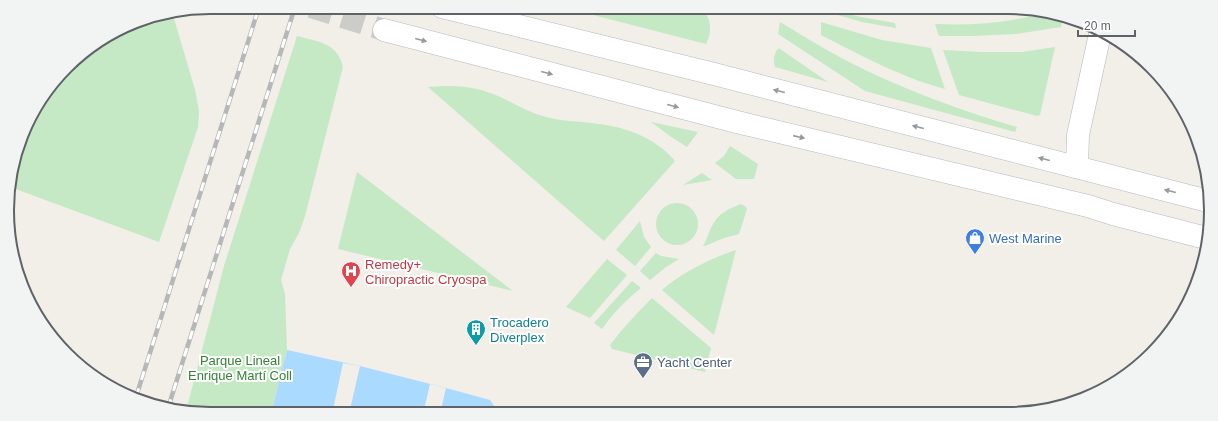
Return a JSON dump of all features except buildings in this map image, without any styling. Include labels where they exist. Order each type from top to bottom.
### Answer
[{"type":"street","points":[[470,14],[722,76],[1204,200]]},
{"type":"street","points":[[384,30],[737,122],[1074,203],[1202,237]]},
{"type":"street","points":[[1077,167],[1078,135],[1099,37]]},
{"type":"green space","points":[[589,14],[706,14],[710,24],[710,34],[706,44]]},
{"type":"green space","points":[[834,14],[848,14],[895,23],[896,28],[862,22]]},
{"type":"green space","points":[[1031,16],[1062,22],[1061,27],[1016,34],[971,36],[939,36],[935,24],[964,24]]},
{"type":"green space","points":[[174,18],[195,90],[199,111],[198,127],[159,242],[15,189],[20,166],[28,138],[40,112],[63,81],[81,63],[101,47],[124,34],[147,24]]},
{"type":"green space","points":[[780,22],[865,70],[940,102],[1017,127],[1015,132],[865,91],[778,34]]},
{"type":"green space","points":[[821,22],[882,40],[931,48],[945,89],[913,79],[866,58],[821,35]]},
{"type":"green space","name":"Parque Lineal Enrique Martí Coll","points":[[297,36],[326,44],[336,52],[343,67],[305,216],[299,233],[290,249],[281,280],[285,294],[287,350],[273,407],[198,407],[187,405],[224,266]]},
{"type":"green space","points":[[1055,47],[1040,115],[1037,116],[959,95],[943,50],[1022,52]]},
{"type":"green space","points":[[779,48],[828,82],[775,67],[774,57]]},
{"type":"green space","points":[[428,87],[467,87],[482,90],[536,114],[549,118],[603,124],[626,130],[658,145],[675,161],[604,241]]},
{"type":"green space","points":[[651,122],[698,132],[687,147]]},
{"type":"green space","points":[[730,146],[758,164],[754,179],[736,179],[715,163],[724,156]]},
{"type":"green space","points":[[357,172],[513,291],[338,249]]},
{"type":"green space","points":[[702,173],[712,180],[683,185]]},
{"type":"green space","points":[[673,203],[681,203],[692,209],[698,220],[698,228],[692,239],[681,245],[673,245],[662,239],[656,228],[656,220],[662,209]]},
{"type":"green space","points":[[741,204],[747,209],[739,234],[703,246],[716,219],[727,210]]},
{"type":"green space","points":[[640,221],[644,237],[651,247],[635,266],[616,250]]},
{"type":"green space","points":[[736,250],[714,335],[662,290],[679,277],[697,267]]},
{"type":"green space","points":[[656,253],[661,256],[679,259],[650,280],[640,271]]},
{"type":"green space","points":[[607,259],[627,275],[590,318],[566,307]]},
{"type":"green space","points":[[632,281],[641,288],[620,307],[602,329],[594,323]]},
{"type":"green space","points":[[652,298],[711,348],[705,372],[612,349],[610,345]]},
{"type":"water","points":[[287,350],[360,366],[490,400],[495,407],[273,407]]},
{"type":"pier","points":[[343,363],[360,366],[351,407],[334,407]]},
{"type":"pier","points":[[430,384],[446,388],[442,407],[425,407]]},
{"type":"tunnel","points":[[333,14],[384,30]]},
{"type":"railway","points":[[137,393],[257,14]]},
{"type":"railway","points":[[170,402],[293,14]]},
{"type":"place","name":"West Marine","points":[[975,255]]},
{"type":"place","name":"Remedy+ Chiropractic Cryospa","points":[[351,288]]},
{"type":"place","name":"Trocadero Diverplex","points":[[476,346]]},
{"type":"place","name":"Yacht Center","points":[[643,379]]}]
